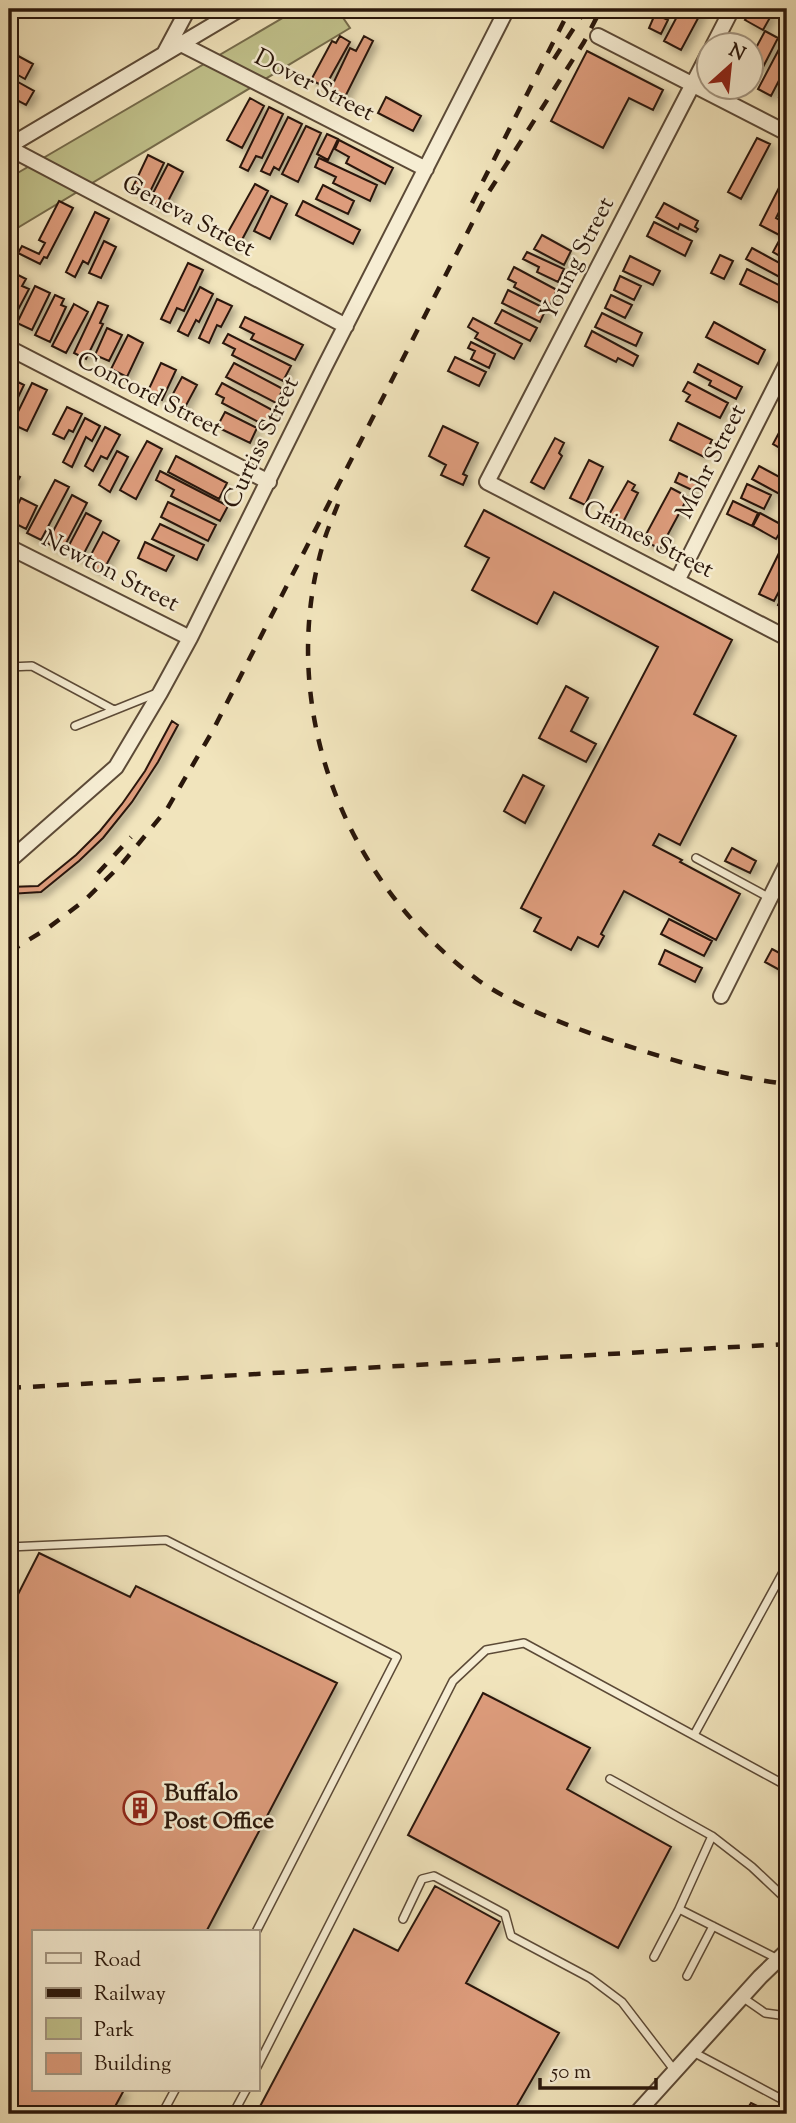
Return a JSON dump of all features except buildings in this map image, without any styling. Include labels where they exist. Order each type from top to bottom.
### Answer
[{"type":"street","points":[[163,55],[188,9]]},
{"type":"street","points":[[9,147],[240,9]]},
{"type":"street","name":"Curtiss Street","points":[[9,861],[116,767],[161,691],[507,9]]},
{"type":"street","points":[[720,32],[732,9]]},
{"type":"street","points":[[598,36],[787,133]]},
{"type":"street","name":"Dover Street","points":[[181,44],[426,169]]},
{"type":"street","name":"Young Street","points":[[487,482],[693,86]]},
{"type":"street","name":"Geneva Street","points":[[9,147],[346,326]]},
{"type":"street","name":"Concord Street","points":[[9,348],[269,482]]},
{"type":"street","name":"Mohr Street","points":[[677,581],[787,363]]},
{"type":"street","name":"Grimes Street","points":[[487,482],[787,638]]},
{"type":"street","name":"Newton Street","points":[[9,547],[190,638]]},
{"type":"street","points":[[721,996],[787,864]]},
{"type":"street","points":[[636,2114],[741,1997],[783,1955]]},
{"type":"lane","points":[[9,667],[32,666],[114,710]]},
{"type":"lane","points":[[75,726],[161,691]]},
{"type":"lane","points":[[696,858],[770,898]]},
{"type":"lane","points":[[9,1547],[166,1540],[397,1657],[257,1930]]},
{"type":"lane","points":[[694,1735],[787,1565]]},
{"type":"lane","points":[[259,2063],[453,1681],[486,1650],[524,1643],[787,1786]]},
{"type":"lane","points":[[610,1779],[712,1836],[787,1899]]},
{"type":"lane","points":[[654,1957],[712,1836]]},
{"type":"lane","points":[[403,1919],[422,1879],[434,1876],[505,1914],[511,1936],[590,1978],[622,2002],[675,2071]]},
{"type":"lane","points":[[679,1909],[783,1955]]},
{"type":"lane","points":[[687,1976],[713,1926]]},
{"type":"lane","points":[[741,1997],[765,2013],[787,2016]]},
{"type":"lane","points":[[692,2052],[787,2102]]},
{"type":"lane","points":[[162,2114],[174,2092]]},
{"type":"lane","points":[[233,2114],[245,2092]]},
{"type":"green space","points":[[298,9],[337,9],[350,28],[9,233],[9,178]]},
{"type":"railway","points":[[472,203],[570,9]]},
{"type":"railway","points":[[554,59],[586,9]]},
{"type":"railway","points":[[9,952],[48,928],[85,900],[121,865],[167,809],[212,732],[485,198],[584,42],[601,9]]},
{"type":"railway","points":[[338,504],[323,544],[311,605],[308,667],[316,727],[332,786],[357,841],[390,893],[431,939],[478,980],[521,1005],[582,1030],[667,1058],[715,1071],[787,1084]]},
{"type":"railway","points":[[98,873],[131,837]]},
{"type":"railway","points":[[9,1388],[787,1344]]},
{"type":"place","name":"Buffalo Post Office","points":[[140,1808]]}]
